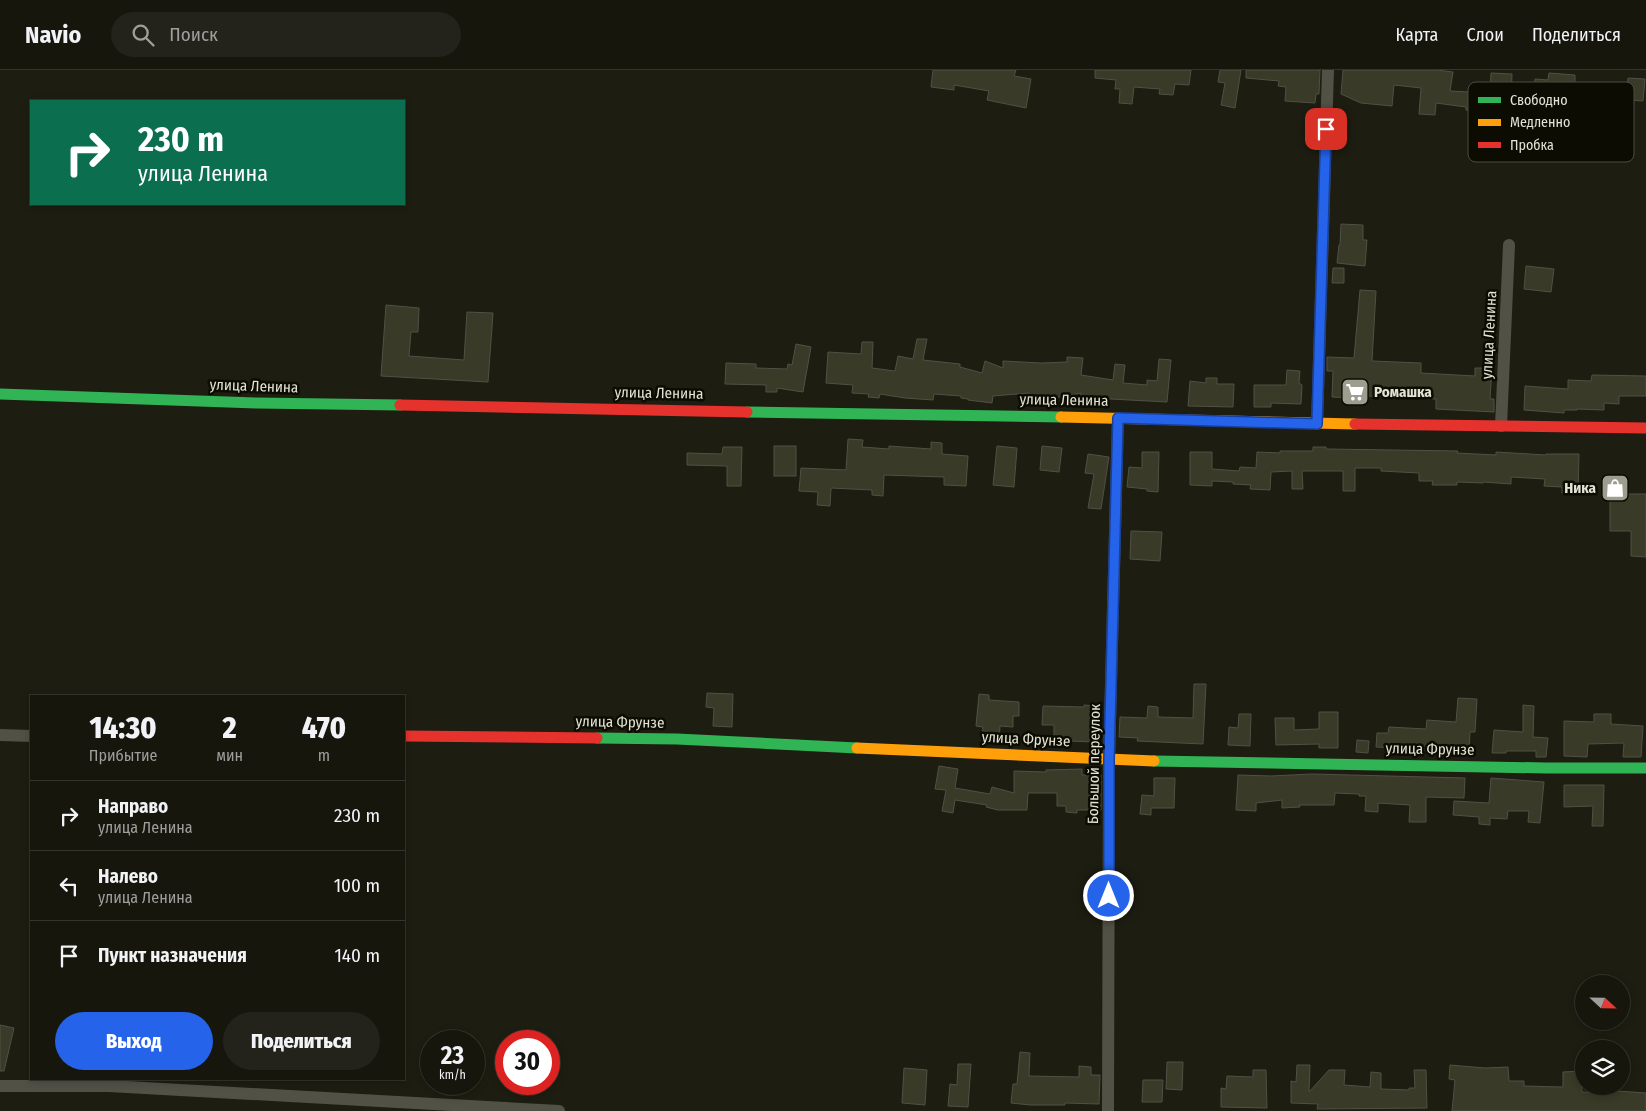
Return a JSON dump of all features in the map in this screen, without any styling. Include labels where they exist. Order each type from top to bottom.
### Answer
[{"type":"street","points":[[1317,424],[1328,70]]},
{"type":"street","name":"улица Ленина","points":[[1501,426],[1509,245]]},
{"type":"street","name":"улица Ленина","points":[[0,394],[267,403],[1118,418],[1317,424],[1646,428]]},
{"type":"street","name":"Большой переулок","points":[[1108,1111],[1109,760],[1118,418]]},
{"type":"street","points":[[0,735],[30,736]]},
{"type":"street","name":"улица Фрунзе","points":[[405,736],[677,739],[1109,760],[1536,768],[1646,768]]},
{"type":"street","points":[[0,1086],[109,1086],[559,1111]]},
{"type":"building","points":[[933,70],[1016,70],[1014,76],[1031,79],[1026,108],[987,100],[989,91],[954,85],[954,90],[931,87]]},
{"type":"building","points":[[1095,70],[1191,70],[1189,85],[1175,84],[1173,95],[1159,94],[1160,89],[1134,87],[1132,104],[1119,103],[1120,89],[1115,89],[1116,80],[1095,78]]},
{"type":"building","points":[[1220,70],[1241,70],[1235,108],[1221,105],[1225,83],[1218,82]]},
{"type":"building","points":[[1246,70],[1320,70],[1319,94],[1316,94],[1315,103],[1285,101],[1286,87],[1278,86],[1279,81],[1246,78]]},
{"type":"building","points":[[1343,70],[1437,70],[1453,72],[1450,91],[1468,92],[1468,110],[1466,110],[1466,107],[1436,103],[1435,115],[1419,114],[1421,88],[1394,85],[1392,106],[1361,103],[1341,94]]},
{"type":"building","points":[[1491,73],[1512,74],[1512,82],[1491,82]]},
{"type":"building","points":[[1549,73],[1575,75],[1575,82],[1535,82],[1535,79],[1548,80]]},
{"type":"building","points":[[1628,78],[1645,79],[1643,101],[1634,100],[1634,82],[1628,82]]},
{"type":"building","points":[[1341,224],[1363,225],[1363,240],[1367,240],[1365,266],[1337,263]]},
{"type":"building","points":[[1526,266],[1554,269],[1551,292],[1524,289]]},
{"type":"building","points":[[1333,268],[1344,268],[1344,283],[1332,283]]},
{"type":"building","points":[[1360,290],[1376,291],[1372,361],[1421,363],[1421,373],[1475,376],[1475,368],[1492,368],[1490,399],[1494,399],[1494,412],[1436,409],[1436,399],[1367,396],[1367,399],[1332,397],[1333,371],[1327,371],[1327,357],[1354,358]]},
{"type":"building","points":[[386,305],[419,308],[418,332],[411,332],[409,356],[464,360],[467,312],[493,313],[488,382],[381,376]]},
{"type":"building","points":[[917,339],[927,339],[923,360],[960,364],[960,367],[982,373],[985,361],[1003,368],[1003,361],[1041,363],[1067,362],[1067,357],[1083,358],[1081,375],[1113,380],[1115,364],[1125,365],[1123,383],[1147,385],[1147,380],[1157,381],[1159,359],[1171,360],[1167,402],[1092,398],[1091,402],[1080,401],[1081,393],[1028,403],[1029,393],[993,396],[992,403],[968,400],[961,398],[961,396],[934,394],[933,400],[880,394],[879,398],[868,397],[869,394],[852,393],[853,385],[826,383],[828,352],[861,354],[862,342],[873,342],[872,368],[895,371],[898,356],[913,359]]},
{"type":"building","points":[[796,344],[811,347],[803,392],[777,388],[777,392],[766,392],[766,385],[725,384],[726,363],[756,364],[756,368],[787,369],[788,364],[792,365]]},
{"type":"building","points":[[1287,370],[1300,371],[1299,383],[1302,385],[1301,404],[1271,403],[1271,407],[1254,407],[1254,385],[1286,385]]},
{"type":"building","points":[[1592,375],[1646,376],[1646,396],[1619,396],[1619,404],[1604,403],[1604,410],[1577,409],[1564,410],[1564,413],[1524,410],[1525,386],[1568,389],[1568,380],[1591,381]]},
{"type":"building","points":[[1206,378],[1217,378],[1217,384],[1234,384],[1233,407],[1188,406],[1190,381],[1206,383]]},
{"type":"building","points":[[848,439],[863,440],[862,447],[889,449],[889,446],[931,449],[931,442],[942,443],[942,454],[968,456],[966,486],[944,485],[944,477],[884,475],[883,496],[872,495],[872,490],[831,488],[830,506],[817,505],[818,492],[799,491],[801,468],[846,470]]},
{"type":"building","points":[[774,446],[796,446],[796,476],[774,476]]},
{"type":"building","points":[[997,446],[1017,448],[1014,487],[993,485]]},
{"type":"building","points":[[1042,446],[1062,448],[1059,472],[1040,470]]},
{"type":"building","points":[[723,447],[742,447],[741,486],[727,486],[727,466],[687,465],[687,453],[722,454]]},
{"type":"building","points":[[1313,447],[1326,447],[1326,449],[1458,451],[1457,453],[1496,455],[1496,452],[1546,455],[1579,454],[1578,493],[1562,493],[1562,487],[1544,486],[1545,479],[1511,477],[1511,484],[1457,482],[1457,485],[1432,485],[1433,481],[1419,481],[1419,473],[1381,471],[1381,468],[1355,468],[1355,491],[1343,491],[1343,471],[1302,471],[1303,489],[1292,489],[1292,471],[1271,472],[1270,490],[1250,489],[1251,485],[1233,484],[1233,482],[1212,481],[1212,486],[1190,485],[1190,452],[1212,452],[1212,469],[1239,471],[1240,467],[1256,468],[1257,452],[1313,451]]},
{"type":"building","points":[[1142,452],[1159,452],[1158,492],[1127,487],[1129,467],[1142,468]]},
{"type":"building","points":[[1088,454],[1109,457],[1101,509],[1088,508],[1094,474],[1085,473]]},
{"type":"building","points":[[1610,494],[1646,494],[1646,557],[1631,556],[1631,531],[1610,531]]},
{"type":"building","points":[[1131,531],[1162,532],[1160,561],[1130,559]]},
{"type":"building","points":[[1194,684],[1206,684],[1203,744],[1137,741],[1138,738],[1119,737],[1120,717],[1147,718],[1148,706],[1158,707],[1158,717],[1193,718]]},
{"type":"building","points":[[707,693],[733,694],[732,727],[713,726],[714,708],[706,707]]},
{"type":"building","points":[[979,694],[989,695],[989,700],[1019,702],[1019,716],[1013,716],[1013,727],[1000,726],[999,742],[982,740],[983,727],[976,726]]},
{"type":"building","points":[[1458,698],[1477,699],[1475,732],[1470,732],[1469,751],[1452,750],[1452,753],[1414,750],[1414,752],[1402,751],[1402,748],[1376,747],[1377,733],[1388,733],[1389,727],[1426,729],[1427,720],[1456,722]]},
{"type":"building","points":[[1084,705],[1097,706],[1094,742],[1069,741],[1069,746],[1054,746],[1054,725],[1042,725],[1043,706],[1084,707]]},
{"type":"building","points":[[1523,705],[1534,706],[1533,737],[1548,738],[1546,757],[1536,757],[1536,751],[1492,753],[1494,730],[1523,732]]},
{"type":"building","points":[[1319,712],[1338,712],[1338,748],[1319,748],[1319,744],[1276,745],[1275,718],[1294,718],[1294,730],[1319,729]]},
{"type":"building","points":[[1239,714],[1251,714],[1250,746],[1228,745],[1229,727],[1238,728]]},
{"type":"building","points":[[1594,714],[1611,714],[1611,724],[1643,726],[1641,757],[1623,757],[1624,743],[1588,744],[1587,757],[1564,756],[1564,721],[1594,722]]},
{"type":"building","points":[[1357,740],[1369,741],[1368,753],[1356,752]]},
{"type":"building","points":[[939,766],[958,769],[955,788],[990,794],[992,787],[1014,793],[1014,771],[1046,772],[1046,770],[1082,769],[1082,775],[1101,775],[1101,810],[1077,810],[1077,813],[1066,812],[1066,806],[1057,806],[1057,793],[1028,793],[1027,810],[998,810],[986,807],[987,805],[955,800],[953,813],[942,811],[946,790],[935,789]]},
{"type":"building","points":[[1312,774],[1465,778],[1464,798],[1426,797],[1426,822],[1409,822],[1410,805],[1378,803],[1378,812],[1365,811],[1366,796],[1359,796],[1359,794],[1335,793],[1334,805],[1299,805],[1300,807],[1282,808],[1282,800],[1256,803],[1256,811],[1236,810],[1238,775]]},
{"type":"building","points":[[1154,778],[1175,778],[1174,808],[1151,808],[1151,815],[1140,814],[1142,795],[1154,796]]},
{"type":"building","points":[[1491,778],[1544,782],[1540,823],[1528,822],[1529,811],[1508,811],[1507,819],[1490,818],[1490,825],[1479,824],[1479,817],[1453,815],[1454,801],[1489,803]]},
{"type":"building","points":[[1564,785],[1604,785],[1603,826],[1592,826],[1593,806],[1564,807]]},
{"type":"building","points":[[0,1025],[14,1028],[4,1071],[0,1071]]},
{"type":"building","points":[[1020,1052],[1030,1053],[1029,1076],[1079,1077],[1079,1066],[1091,1067],[1091,1075],[1100,1075],[1099,1104],[1030,1105],[1011,1103],[1013,1084],[1017,1084]]},
{"type":"building","points":[[1167,1062],[1183,1062],[1182,1090],[1166,1089]]},
{"type":"building","points":[[958,1064],[971,1064],[968,1107],[948,1106],[950,1084],[957,1085]]},
{"type":"building","points":[[1297,1065],[1310,1065],[1309,1092],[1329,1070],[1345,1070],[1344,1085],[1370,1087],[1371,1072],[1381,1073],[1381,1089],[1409,1090],[1409,1088],[1415,1088],[1414,1070],[1426,1070],[1427,1108],[1317,1109],[1318,1104],[1291,1103],[1291,1081],[1296,1082]]},
{"type":"building","points":[[1450,1065],[1485,1068],[1508,1067],[1509,1081],[1524,1081],[1524,1086],[1563,1087],[1563,1072],[1575,1071],[1575,1095],[1630,1095],[1630,1092],[1646,1093],[1646,1111],[1452,1111],[1455,1080],[1449,1079]]},
{"type":"building","points":[[904,1068],[927,1070],[925,1105],[902,1103]]},
{"type":"building","points":[[1253,1070],[1266,1070],[1267,1108],[1221,1107],[1221,1088],[1226,1089],[1227,1076],[1253,1077]]},
{"type":"building","points":[[1143,1080],[1163,1080],[1162,1102],[1142,1102]]},
{"type":"traffic: fast","points":[[0,394],[257,403],[400,405]]},
{"type":"traffic: fast","points":[[747,412],[1061,417]]},
{"type":"traffic: fast","points":[[597,738],[677,739],[857,748]]},
{"type":"traffic: fast","points":[[1154,761],[1646,768]]},
{"type":"traffic: slow","points":[[1061,417],[1355,424]]},
{"type":"traffic: slow","points":[[857,748],[1154,761]]},
{"type":"traffic: jam","points":[[400,405],[747,412]]},
{"type":"traffic: jam","points":[[1355,424],[1646,428]]},
{"type":"traffic: jam","points":[[405,736],[597,738]]},
{"type":"place","name":"Ромашка","points":[[1355,392]]},
{"type":"place","name":"Ника","points":[[1615,488]]},
{"type":"route","points":[[1109,896],[1109,760],[1118,418],[1317,424],[1326,129]]}]
